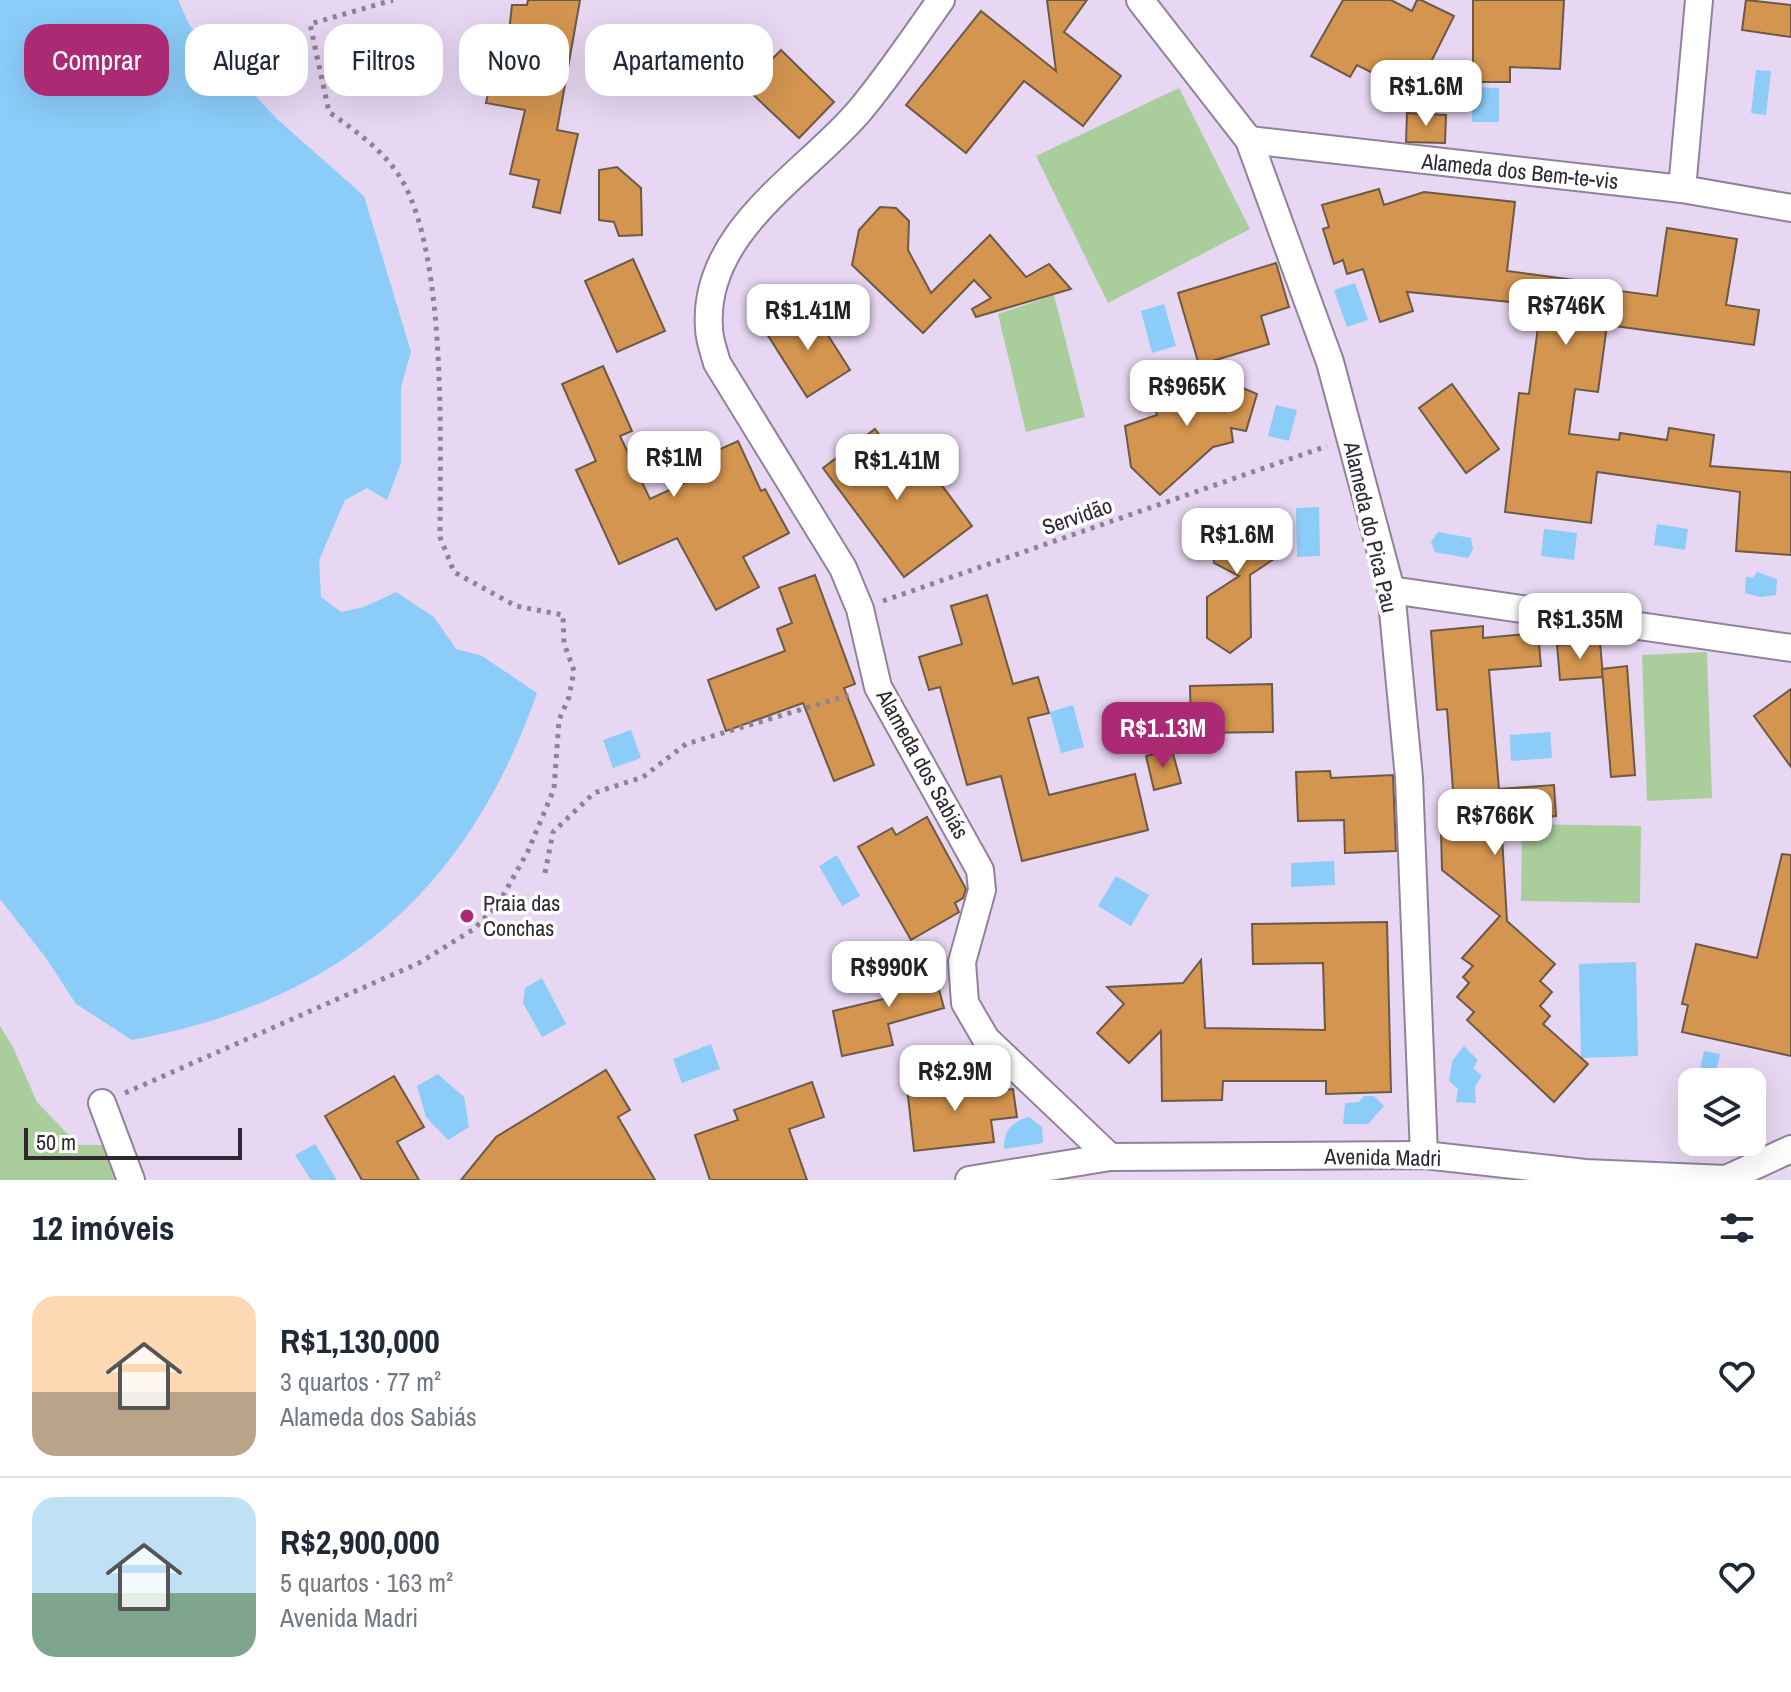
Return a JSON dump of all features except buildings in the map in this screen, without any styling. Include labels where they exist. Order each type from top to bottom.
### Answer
[{"type":"street","name":"Alameda dos Sabiás","points":[[941,0],[860,110],[761,203],[724,262],[712,293],[709,327],[717,363],[843,568],[860,609],[878,687],[980,870],[982,890],[962,962],[965,1003],[986,1039],[1110,1157]]},
{"type":"street","name":"Alameda do Pica Pau","points":[[1140,0],[1249,140],[1330,362],[1391,590],[1409,778],[1424,1155]]},
{"type":"street","points":[[1682,189],[1699,0]]},
{"type":"street","name":"Alameda dos Bem-te-vis","points":[[1249,140],[1682,189],[1791,208]]},
{"type":"street","points":[[1391,590],[1791,648]]},
{"type":"street","points":[[102,1103],[131,1180]]},
{"type":"street","name":"Avenida Madri","points":[[969,1180],[1110,1157],[1424,1155],[1585,1173],[1726,1179],[1791,1149]]},
{"type":"path","points":[[102,1103],[419,963],[474,929],[499,903],[528,851],[554,789],[559,720],[569,697],[574,671],[564,643],[563,615],[516,606],[454,572],[440,537],[433,297],[423,232],[403,182],[374,145],[329,112],[313,39],[310,24],[393,0]]},
{"type":"path","name":"Servidão","points":[[860,609],[1350,437]]},
{"type":"path","points":[[545,873],[553,832],[594,793],[643,777],[686,744],[878,687]]},
{"type":"green space","points":[[1179,88],[1250,229],[1108,303],[1036,156]]},
{"type":"green space","points":[[1054,295],[1085,417],[1026,432],[998,314]]},
{"type":"green space","points":[[1707,652],[1712,798],[1647,801],[1642,655]]},
{"type":"green space","points":[[1522,824],[1641,826],[1640,903],[1521,901]]},
{"type":"green space","points":[[0,1026],[13,1047],[37,1102],[78,1145],[119,1145],[126,1180],[0,1180]]},
{"type":"water","points":[[0,0],[178,0],[189,24],[185,24],[185,96],[255,96],[364,196],[411,352],[401,387],[401,463],[387,500],[367,488],[345,500],[319,560],[321,597],[341,612],[364,607],[396,592],[434,617],[456,649],[482,656],[537,693],[508,763],[473,826],[433,880],[386,927],[333,966],[273,998],[206,1022],[132,1040],[76,1004],[46,958],[0,899]]},
{"type":"water","points":[[1756,70],[1771,71],[1766,115],[1751,113]]},
{"type":"water","points":[[1473,87],[1499,88],[1499,122],[1472,122]]},
{"type":"water","points":[[1355,283],[1368,320],[1347,327],[1334,290]]},
{"type":"water","points":[[1164,304],[1176,346],[1152,353],[1141,311]]},
{"type":"water","points":[[1276,405],[1297,410],[1289,441],[1268,436]]},
{"type":"water","points":[[1319,507],[1320,556],[1297,557],[1296,508]]},
{"type":"water","points":[[1657,524],[1688,529],[1685,550],[1654,545]]},
{"type":"water","points":[[1544,529],[1577,533],[1574,560],[1541,556]]},
{"type":"water","points":[[1438,532],[1471,538],[1473,549],[1468,558],[1435,552],[1431,542]]},
{"type":"water","points":[[1757,572],[1777,579],[1776,595],[1760,597],[1745,593],[1746,577],[1753,578]]},
{"type":"water","points":[[1073,705],[1084,747],[1061,753],[1050,712]]},
{"type":"water","points":[[631,730],[641,758],[613,768],[603,740]]},
{"type":"water","points":[[1550,732],[1552,758],[1511,761],[1510,735]]},
{"type":"water","points":[[837,855],[860,896],[842,906],[819,866]]},
{"type":"water","points":[[1334,861],[1335,885],[1291,887],[1291,863]]},
{"type":"water","points":[[1116,876],[1149,895],[1131,926],[1098,906]]},
{"type":"water","points":[[1636,962],[1638,1056],[1581,1058],[1579,964]]},
{"type":"water","points":[[542,978],[566,1024],[542,1037],[523,1003],[525,988]]},
{"type":"water","points":[[711,1044],[720,1069],[682,1083],[673,1059]]},
{"type":"water","points":[[1464,1046],[1478,1060],[1473,1068],[1482,1076],[1475,1086],[1476,1103],[1456,1102],[1458,1089],[1449,1081],[1452,1061]]},
{"type":"water","points":[[1704,1051],[1720,1054],[1717,1068],[1700,1068]]},
{"type":"water","points":[[438,1074],[464,1097],[469,1127],[448,1140],[426,1117],[417,1086]]},
{"type":"water","points":[[1364,1096],[1374,1096],[1384,1106],[1368,1124],[1343,1124],[1345,1103],[1359,1102]]},
{"type":"water","points":[[1029,1117],[1042,1127],[1043,1143],[1004,1149],[1010,1128]]},
{"type":"water","points":[[315,1144],[337,1180],[311,1180],[295,1155]]},
{"type":"place","name":"Praia das Conchas","points":[[467,916]]}]
